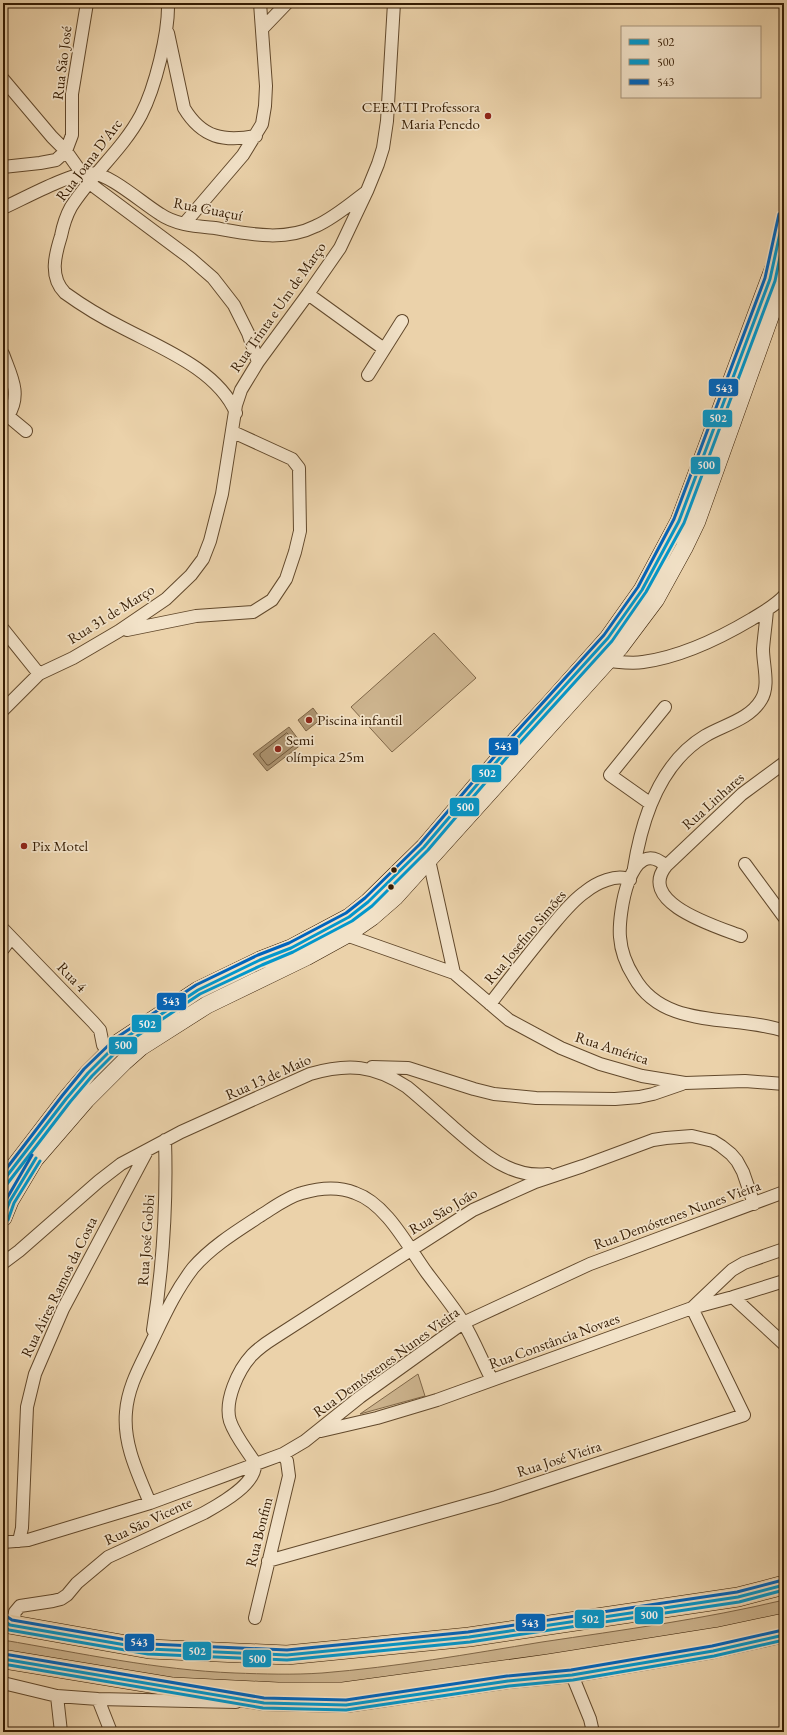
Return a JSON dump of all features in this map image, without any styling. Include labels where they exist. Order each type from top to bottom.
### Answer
[{"type":"main road","points":[[3,1181],[66,1099],[119,1042],[198,990],[260,960],[291,948],[348,917],[368,902],[424,847],[504,753],[585,664],[621,620],[642,590],[679,521],[784,240]]},
{"type":"main road","points":[[86,1100],[141,1047],[185,1018],[224,996],[306,957],[346,935],[372,917],[398,895],[528,748],[609,661],[656,599],[697,521],[784,278]]},
{"type":"main road","points":[[3,1218],[10,1201],[35,1159],[86,1100],[109,1070],[110,1065],[108,1053]]},
{"type":"main road","points":[[7,1623],[149,1649],[287,1654],[469,1637],[738,1597],[784,1585]]},
{"type":"main road","points":[[3,1659],[173,1687],[278,1692],[343,1692],[579,1659],[718,1637],[784,1623]]},
{"type":"street","name":"Rua São José","points":[[66,151],[72,136],[72,94],[87,3]]},
{"type":"street","name":"Rua Joana D'Arc","points":[[168,3],[167,29],[147,102],[141,115],[128,135],[71,208],[64,225],[54,265],[59,288],[70,297],[105,318],[190,364],[220,389],[231,401],[236,413]]},
{"type":"street","points":[[184,224],[243,156],[262,124],[266,98],[260,3]]},
{"type":"street","points":[[262,29],[287,3]]},
{"type":"street","name":"Rua Trinta e Um de Março","points":[[233,432],[241,390],[258,362],[340,248],[367,191],[383,148],[386,133],[397,3]]},
{"type":"street","points":[[167,29],[184,108],[191,119],[206,132],[215,136],[239,138],[256,136]]},
{"type":"street","points":[[3,79],[52,137],[66,151],[82,174]]},
{"type":"street","points":[[3,167],[40,164],[56,160],[66,151]]},
{"type":"street","points":[[3,208],[76,175],[82,174],[93,178],[213,278],[234,305],[248,334],[258,362]]},
{"type":"street","name":"Rua Guaçuí","points":[[93,178],[107,178],[168,219],[184,224],[260,235],[285,235],[317,226],[367,191]]},
{"type":"street","points":[[308,294],[384,349]]},
{"type":"street","points":[[368,375],[402,321]]},
{"type":"street","points":[[3,354],[11,376],[15,394],[13,408],[5,414],[26,431]]},
{"type":"street","points":[[119,631],[196,616],[241,614],[260,609],[272,600],[283,584],[295,552],[300,523],[298,468],[292,459],[233,432]]},
{"type":"street","name":"Rua 31 de Março","points":[[4,706],[39,674],[72,658],[119,631],[166,599],[196,570],[203,559],[216,522],[233,432]]},
{"type":"street","points":[[609,661],[643,662],[672,655],[720,638],[767,610],[784,596]]},
{"type":"street","points":[[767,610],[763,649],[766,684],[761,701],[744,716],[705,736],[689,748],[680,756],[655,794],[641,834],[619,925],[622,952],[634,978],[642,989],[662,1005],[685,1014],[772,1026],[784,1031]]},
{"type":"street","points":[[3,629],[39,674]]},
{"type":"street","points":[[651,804],[610,775],[665,707]]},
{"type":"street","name":"Rua Linhares","points":[[666,866],[742,794],[784,763]]},
{"type":"street","points":[[764,778],[784,773]]},
{"type":"street","points":[[632,874],[643,860],[649,858],[656,859],[666,866],[660,879],[661,889],[673,904],[692,917],[741,936]]},
{"type":"street","points":[[429,860],[454,973]]},
{"type":"street","points":[[745,864],[784,917]]},
{"type":"street","name":"Rua Josefino Simões","points":[[490,1004],[523,960],[578,898],[586,891],[602,882],[632,874]]},
{"type":"street","points":[[3,949],[7,934]]},
{"type":"street","name":"Rua 4","points":[[7,934],[100,1030],[103,1044],[108,1053]]},
{"type":"street","name":"Rua América","points":[[346,935],[454,973],[509,1020],[580,1057],[619,1071],[685,1083],[746,1081],[784,1084]]},
{"type":"street","points":[[351,1067],[408,1068],[494,1094],[549,1099],[615,1099],[639,1097],[653,1094],[685,1083]]},
{"type":"street","name":"Rua 13 de Maio","points":[[3,1263],[19,1251],[109,1172],[165,1140],[310,1074],[325,1070],[351,1067],[380,1072],[394,1078],[423,1100],[481,1151],[501,1165],[512,1170],[532,1174],[543,1175],[559,1173]]},
{"type":"street","name":"Rua São João","points":[[256,1463],[234,1431],[228,1413],[233,1389],[246,1363],[253,1355],[274,1338],[410,1249],[473,1210],[528,1185],[653,1140],[692,1136],[713,1141],[731,1154],[743,1172],[754,1204]]},
{"type":"street","name":"Rua José Gobbi","points":[[151,1343],[160,1285],[165,1227],[165,1140]]},
{"type":"street","name":"Rua Aires Ramos da Costa","points":[[19,1541],[22,1528],[27,1407],[35,1374],[63,1309],[133,1175],[148,1150]]},
{"type":"street","points":[[150,1503],[130,1453],[127,1440],[125,1413],[131,1385],[151,1343],[176,1293],[195,1266],[205,1256],[251,1222],[280,1203],[300,1193],[329,1188],[355,1193],[366,1198],[387,1217],[463,1323],[492,1380]]},
{"type":"street","name":"Rua Demóstenes Nunes Vieira","points":[[3,1542],[28,1540],[150,1503],[283,1454],[318,1432],[360,1397],[463,1323],[590,1264],[784,1192]]},
{"type":"street","name":"Rua Constância Novaes","points":[[318,1432],[405,1410],[692,1308],[732,1270],[744,1263],[784,1249]]},
{"type":"street","points":[[692,1308],[784,1281]]},
{"type":"street","points":[[733,1297],[784,1344]]},
{"type":"street","name":"Rua José Vieira","points":[[268,1561],[496,1497],[744,1415],[692,1308]]},
{"type":"street","name":"Rua Bonfim","points":[[255,1618],[289,1476],[287,1461],[283,1454]]},
{"type":"street","name":"Rua São Vicente","points":[[7,1623],[20,1606],[61,1599],[67,1595],[77,1583],[108,1557],[219,1504],[243,1486],[253,1476],[256,1469],[256,1463]]},
{"type":"street","points":[[3,1684],[57,1696],[98,1700],[346,1705],[508,1681],[572,1674],[713,1651],[784,1636]]},
{"type":"street","points":[[572,1674],[590,1719],[593,1732]]},
{"type":"street","points":[[173,1687],[264,1703]]},
{"type":"street","points":[[57,1696],[61,1732]]},
{"type":"street","points":[[98,1700],[111,1732]]},
{"type":"shaded area","points":[[434,633],[476,678],[392,752],[351,707]]},
{"type":"shaded area","points":[[418,1374],[425,1396],[360,1414]]},
{"type":"shaded area","points":[[784,1600],[784,1618],[421,1680],[221,1687],[3,1651],[3,1640],[148,1665],[206,1671],[289,1674],[322,1673],[405,1664],[460,1656],[724,1613]]},
{"type":"water","name":"Piscina infantil","points":[[313,708],[321,719],[306,731],[298,720]]},
{"type":"water","name":"Semi olímpica 25m","points":[[289,727],[302,744],[267,771],[253,754]]},
{"type":"transit line","name":"543","points":[[3,1173],[84,1069],[116,1038],[196,985],[258,955],[289,943],[346,913],[365,898],[420,844],[500,750],[604,635],[638,587],[674,519],[765,278],[779,214]]},
{"type":"transit line","name":"502","points":[[3,1181],[66,1099],[88,1073],[119,1042],[198,990],[260,960],[291,948],[349,917],[368,902],[424,847],[504,753],[608,638],[642,590],[679,521],[770,279],[784,215]]},
{"type":"transit line","name":"500","points":[[7,1184],[70,1102],[92,1076],[122,1046],[200,994],[293,952],[352,921],[372,906],[428,850],[508,756],[612,641],[646,592],[684,523],[775,281],[784,238]]},
{"type":"transit line","name":"543","points":[[3,1205],[32,1155]]},
{"type":"transit line","name":"502","points":[[3,1218],[10,1201],[36,1158]]},
{"type":"transit line","name":"500","points":[[8,1220],[14,1203],[40,1161]]},
{"type":"transit line","name":"543","points":[[6,1616],[12,1620],[150,1644],[287,1650],[468,1632],[737,1592],[783,1580]]},
{"type":"transit line","name":"502","points":[[3,1620],[10,1625],[149,1649],[287,1655],[469,1637],[738,1597],[784,1585]]},
{"type":"transit line","name":"500","points":[[3,1626],[9,1630],[148,1654],[287,1660],[470,1642],[739,1602],[784,1590]]},
{"type":"transit line","name":"543","points":[[4,1654],[264,1698],[346,1700],[507,1676],[571,1670],[712,1646],[783,1630]]},
{"type":"transit line","name":"502","points":[[3,1659],[264,1703],[346,1705],[508,1681],[572,1675],[713,1651],[784,1635]]},
{"type":"transit line","name":"500","points":[[3,1664],[263,1708],[346,1710],[509,1686],[573,1680],[714,1656],[784,1640]]},
{"type":"place","name":"CEEMTI Professora Maria Penedo","points":[[488,116]]},
{"type":"place","name":"Piscina infantil","points":[[309,720]]},
{"type":"place","name":"Semi olímpica 25m","points":[[278,749]]},
{"type":"place","name":"Pix Motel","points":[[24,846]]}]
